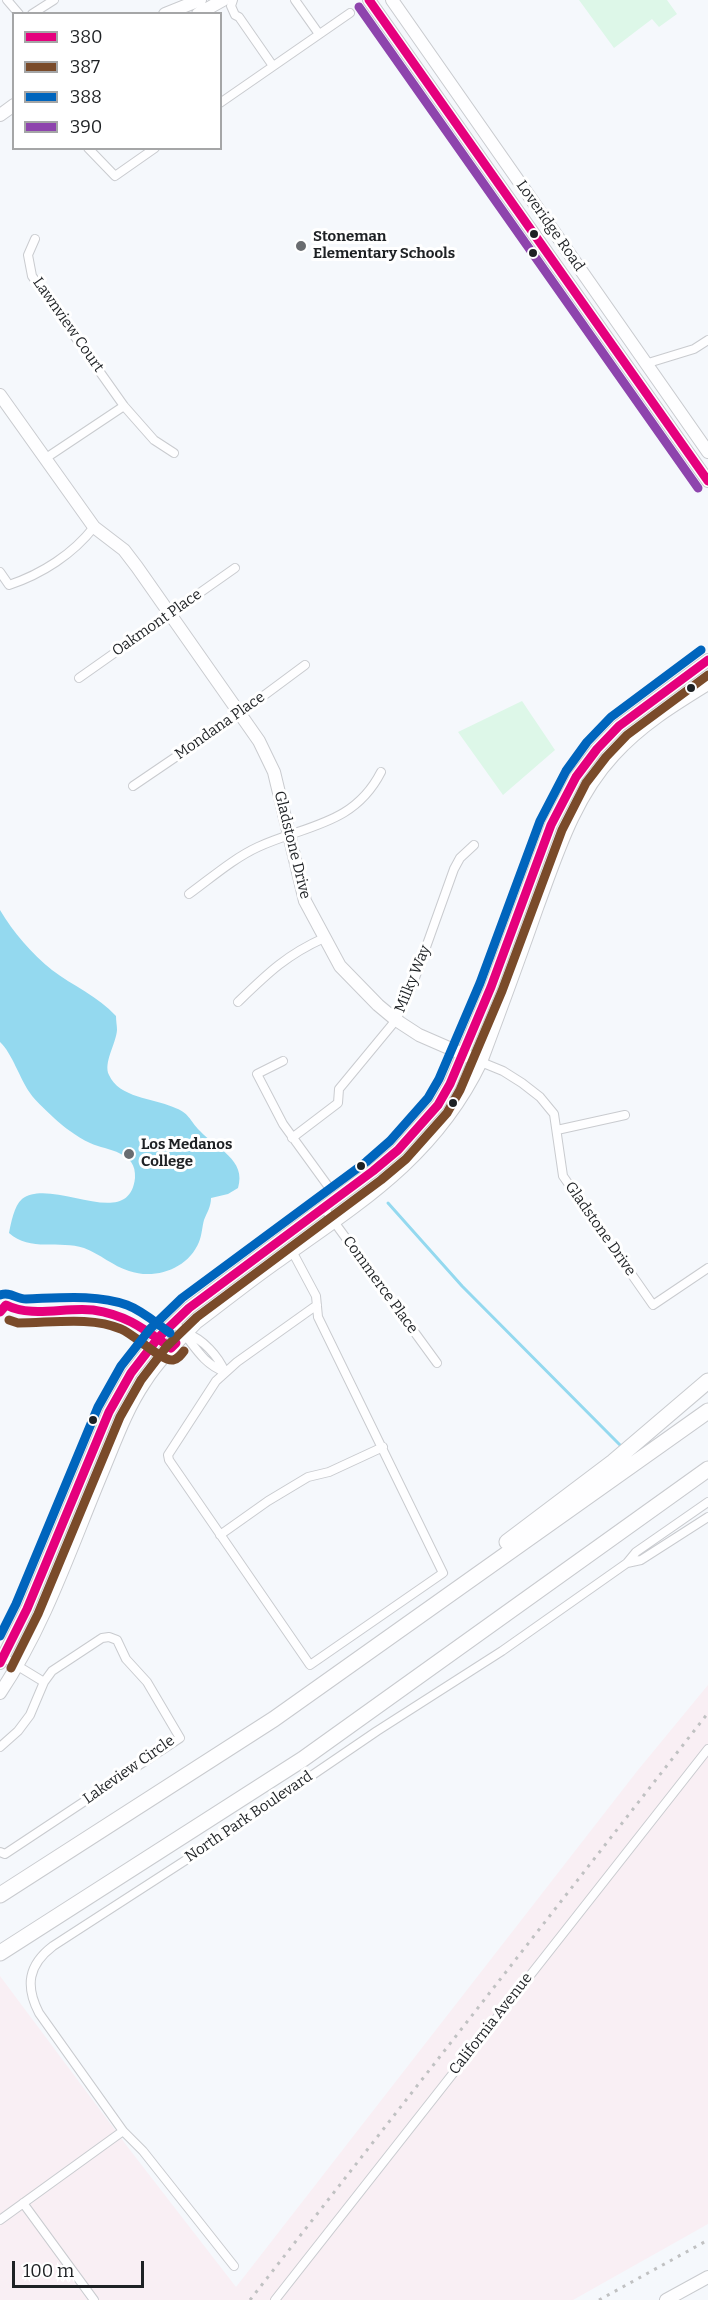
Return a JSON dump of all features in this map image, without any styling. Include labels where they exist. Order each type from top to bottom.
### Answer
[{"type":"highway","points":[[443,1600],[462,1576],[613,1462],[708,1381]]},
{"type":"highway","points":[[0,1895],[274,1719],[708,1411]]},
{"type":"highway","points":[[0,1953],[303,1759],[708,1469]]},
{"type":"main road","points":[[170,12],[200,0]]},
{"type":"main road","name":"Loveridge Road","points":[[369,0],[708,481]]},
{"type":"main road","name":"Loveridge Road","points":[[392,0],[708,452]]},
{"type":"main road","points":[[203,12],[230,1]]},
{"type":"main road","points":[[560,270],[578,266]]},
{"type":"main road","name":"Gladstone Drive","points":[[0,395],[94,527],[124,550],[259,741],[274,772],[305,901],[340,966],[396,1020],[419,1035],[481,1062]]},
{"type":"main road","points":[[2,1660],[27,1609],[109,1412],[131,1373],[158,1338],[174,1322],[215,1288],[372,1171],[409,1138],[438,1105],[464,1055],[551,825],[576,777],[597,749],[619,726],[708,660]]},
{"type":"main road","points":[[0,1693],[18,1666],[40,1623],[125,1417],[145,1382],[196,1323],[396,1174],[434,1136],[453,1113],[481,1062],[559,849],[583,797],[598,774],[631,738],[660,714],[708,684]]},
{"type":"main road","points":[[666,2300],[708,2277]]},
{"type":"street","points":[[6,0],[17,12]]},
{"type":"street","points":[[36,12],[54,0]]},
{"type":"street","points":[[295,0],[319,34]]},
{"type":"street","points":[[230,1],[235,15],[239,17],[273,66]]},
{"type":"street","points":[[222,102],[351,13]]},
{"type":"street","points":[[90,150],[115,177],[153,150]]},
{"type":"street","name":"Lawnview Court","points":[[35,239],[28,255],[32,276],[124,406],[154,440],[174,453]]},
{"type":"street","points":[[645,364],[694,350],[708,340]]},
{"type":"street","points":[[46,458],[124,406]]},
{"type":"street","points":[[0,572],[9,585],[24,580],[40,572],[82,542],[94,527]]},
{"type":"street","name":"Oakmont Place","points":[[79,678],[235,568]]},
{"type":"street","name":"Mondana Place","points":[[133,786],[239,714],[305,665]]},
{"type":"street","points":[[189,894],[258,847],[319,826],[348,810],[368,792],[381,772]]},
{"type":"street","name":"Milky Way","points":[[292,1138],[338,1103],[339,1089],[396,1020],[411,989],[454,869],[460,858],[474,845]]},
{"type":"street","points":[[237,1002],[275,967],[298,950],[324,938]]},
{"type":"street","points":[[283,1061],[257,1074],[292,1138],[328,1186]]},
{"type":"street","name":"Gladstone Drive","points":[[481,1062],[502,1071],[540,1097],[554,1114],[563,1176],[653,1305],[708,1268]]},
{"type":"street","points":[[557,1130],[625,1114]]},
{"type":"street","name":"Commerce Place","points":[[324,1208],[437,1363]]},
{"type":"street","points":[[292,1251],[316,1296],[317,1305],[318,1317],[444,1573],[310,1665],[168,1460],[168,1455],[216,1381],[237,1362],[317,1305]]},
{"type":"street","points":[[174,1322],[186,1334],[190,1344],[213,1368],[225,1372]]},
{"type":"street","points":[[220,1535],[268,1501],[308,1477],[329,1472],[383,1447]]},
{"type":"street","name":"North Park Boulevard","points":[[234,2266],[143,2151],[123,2131],[39,2013],[31,1997],[32,1976],[44,1952],[223,1836],[376,1731],[502,1651],[627,1563],[636,1552],[708,1502]]},
{"type":"street","name":"North Park Boulevard","points":[[627,1563],[641,1560],[708,1517]]},
{"type":"street","name":"Lakeview Circle","points":[[0,1747],[18,1731],[30,1715],[44,1682],[52,1671],[102,1638],[109,1637],[117,1640],[126,1659],[147,1682],[180,1738],[5,1854],[0,1852]]},
{"type":"street","points":[[2,1660],[18,1666],[44,1682]]},
{"type":"street","name":"California Avenue","points":[[275,2300],[708,1749]]},
{"type":"street","points":[[0,2220],[123,2131]]},
{"type":"street","points":[[24,2203],[94,2300]]},
{"type":"shaded area","points":[[708,1685],[708,2224],[573,2300],[0,2300],[0,1976],[236,2287],[638,1770]]},
{"type":"green space","points":[[579,0],[667,0],[677,14],[659,27],[652,19],[614,48]]},
{"type":"green space","points":[[522,701],[555,750],[503,795],[458,732]]},
{"type":"water","points":[[0,910],[30,950],[45,964],[85,991],[116,1016],[117,1030],[108,1065],[109,1075],[114,1083],[128,1093],[179,1109],[228,1155],[238,1170],[240,1178],[238,1188],[228,1194],[211,1198],[200,1239],[194,1251],[187,1259],[170,1270],[149,1274],[129,1271],[84,1248],[26,1242],[9,1233],[15,1210],[22,1199],[35,1194],[51,1194],[105,1203],[119,1201],[130,1194],[135,1178],[131,1162],[126,1157],[82,1139],[42,1107],[30,1093],[0,1042]]},
{"type":"waterway","points":[[388,1203],[462,1286],[620,1445]]},
{"type":"railway","points":[[250,2300],[708,1713]]},
{"type":"railway","points":[[599,2300],[708,2240]]},
{"type":"transit line","name":"380","points":[[369,0],[708,481]]},
{"type":"transit line","name":"390","points":[[359,7],[698,488]]},
{"type":"transit line","name":"388","points":[[0,1636],[16,1604],[98,1407],[121,1366],[150,1329],[182,1298],[366,1162],[390,1141],[428,1098],[439,1079],[480,983],[540,821],[566,771],[587,742],[611,717],[701,650]]},
{"type":"transit line","name":"380","points":[[0,1663],[27,1609],[109,1412],[131,1373],[158,1338],[189,1308],[373,1171],[398,1150],[438,1105],[450,1084],[491,987],[551,825],[576,777],[597,749],[619,726],[708,660]]},
{"type":"transit line","name":"387","points":[[11,1668],[38,1614],[120,1417],[141,1380],[167,1346],[197,1317],[381,1180],[406,1159],[447,1113],[460,1090],[502,991],[562,830],[586,783],[627,735],[708,675]]},
{"type":"transit line","name":"388","points":[[0,1295],[7,1294],[26,1299],[103,1299],[138,1310],[170,1333]]},
{"type":"transit line","name":"380","points":[[0,1312],[6,1305],[37,1312],[82,1309],[105,1312],[126,1319],[171,1348],[176,1343]]},
{"type":"transit line","name":"387","points":[[9,1320],[18,1323],[84,1321],[109,1325],[127,1332],[162,1357],[173,1360],[184,1351]]},
{"type":"place","name":"Stoneman Elementary Schools","points":[[301,246]]},
{"type":"place","name":"Los Medanos College","points":[[129,1154]]}]
